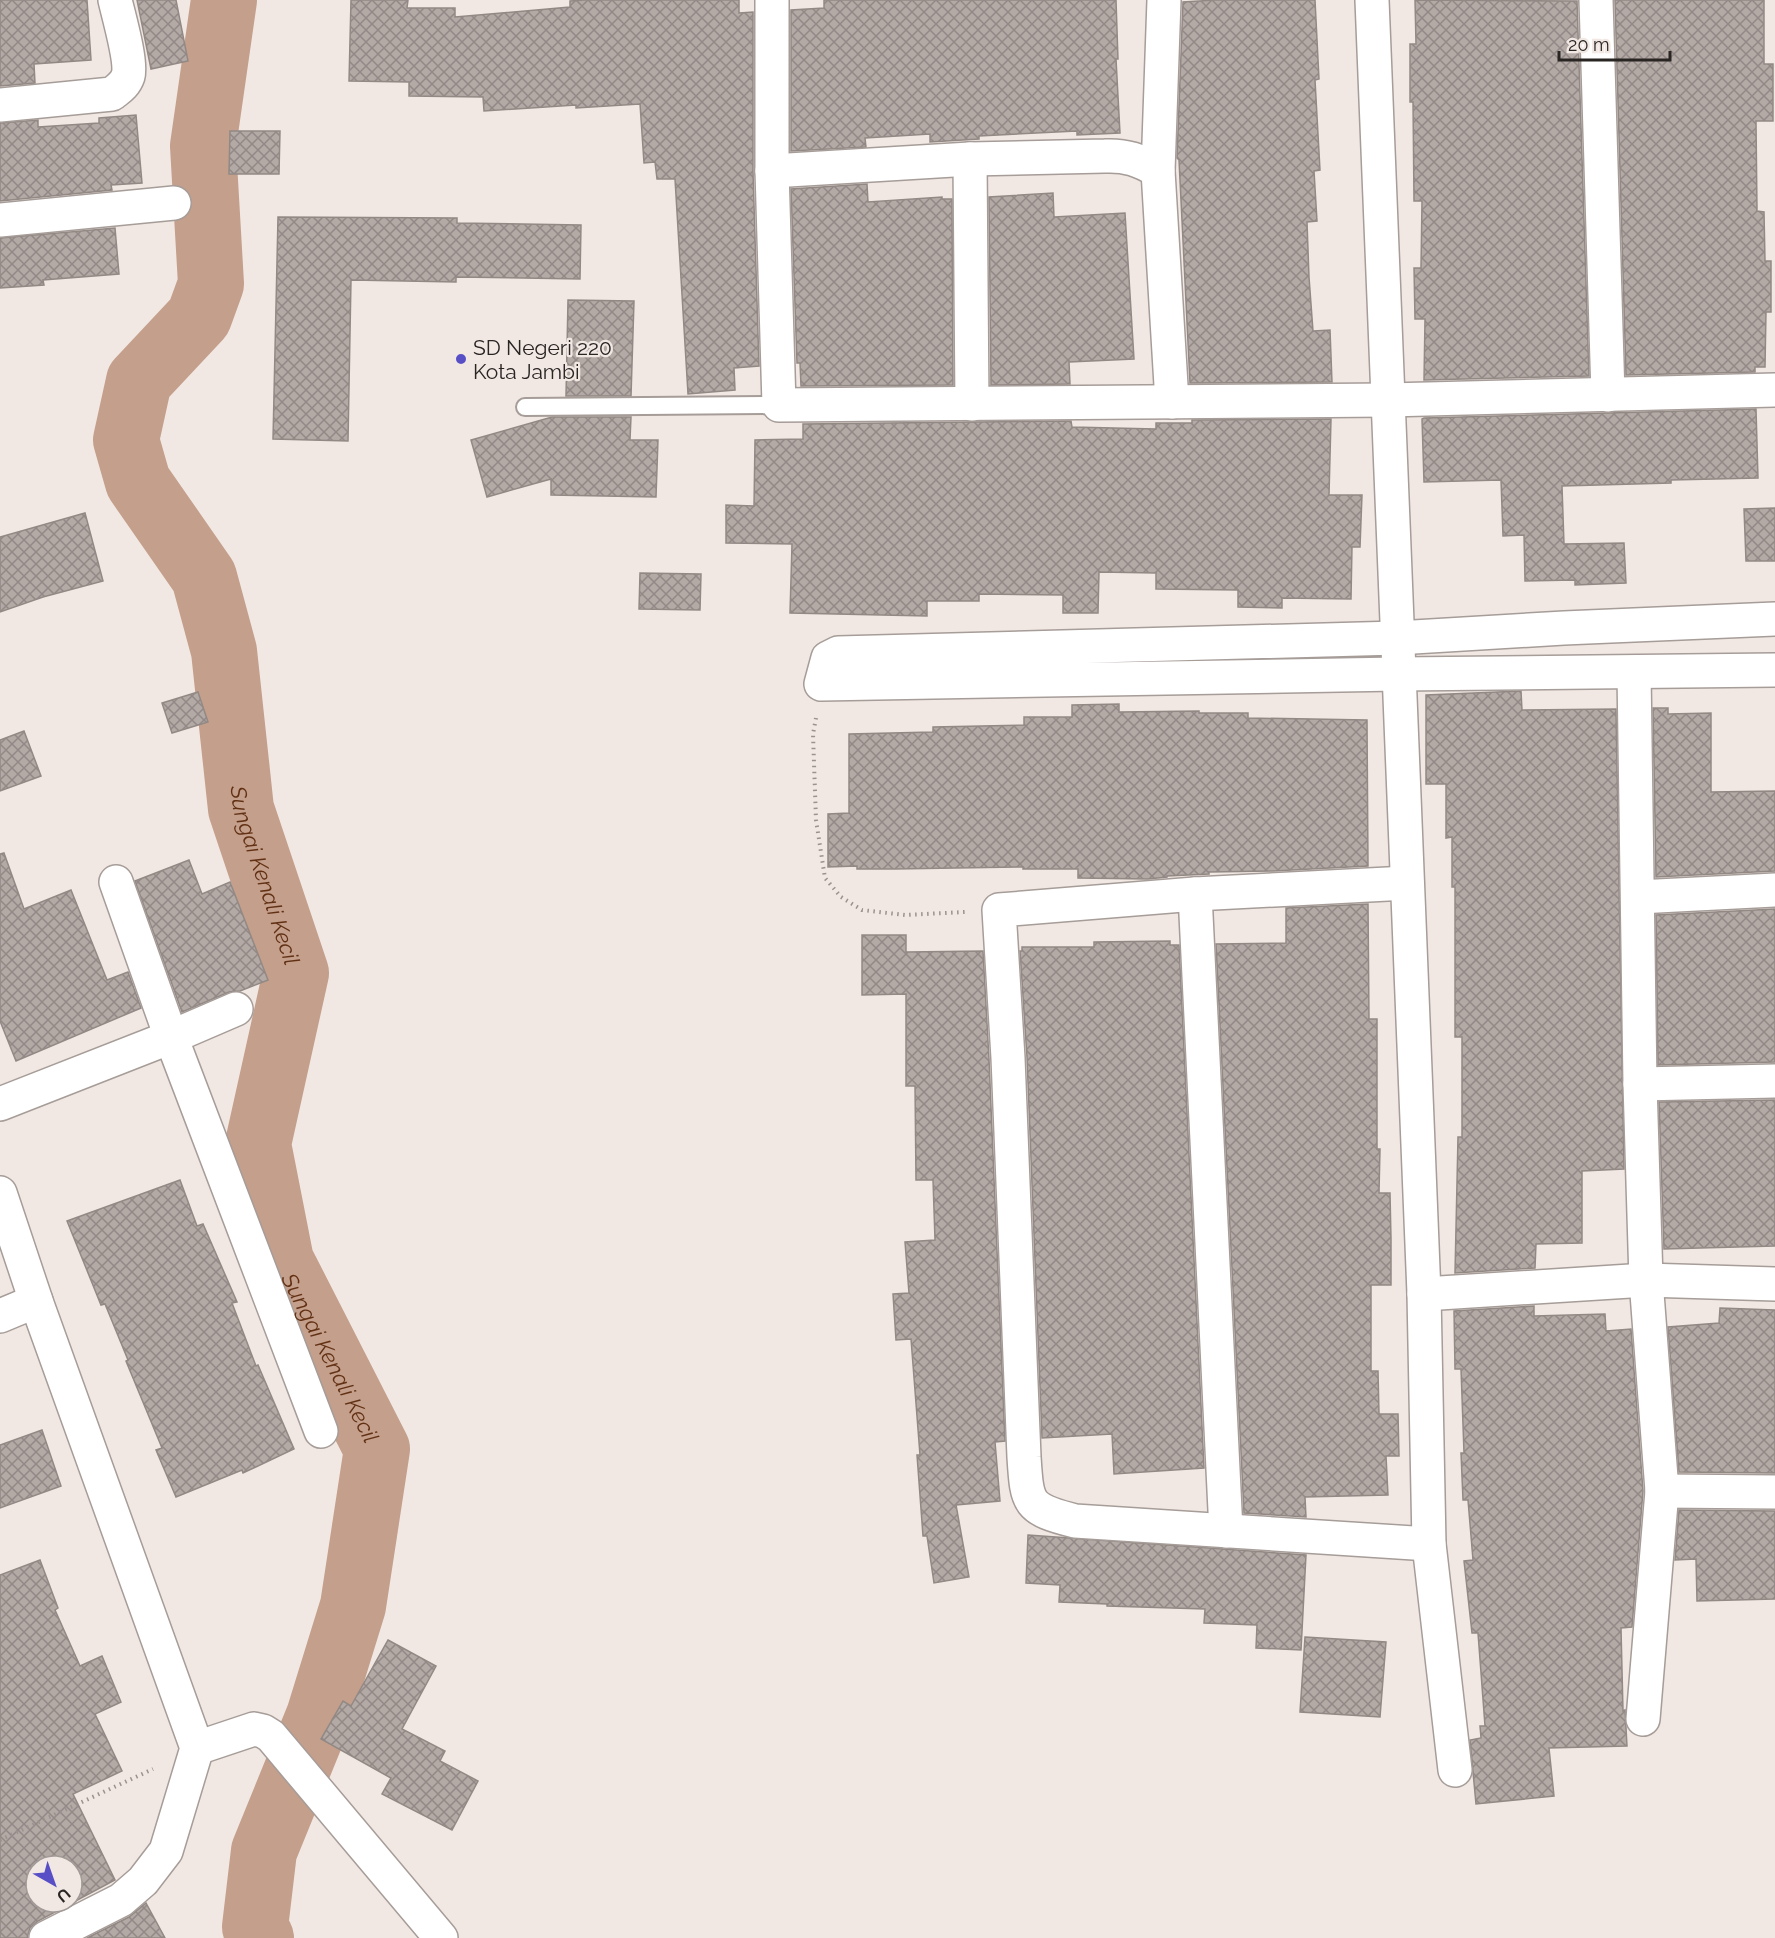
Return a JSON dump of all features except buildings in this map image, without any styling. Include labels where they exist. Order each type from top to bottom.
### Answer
[{"type":"street","points":[[0,105],[112,94],[123,86],[128,75],[127,54],[115,0]]},
{"type":"street","points":[[771,0],[772,171],[779,405],[1388,400],[1775,390]]},
{"type":"street","points":[[1164,0],[1158,171],[1172,402]]},
{"type":"street","points":[[1372,0],[1424,1294],[1429,1544],[1455,1770]]},
{"type":"street","points":[[1596,0],[1608,395]]},
{"type":"street","points":[[772,171],[970,159],[1122,155],[1144,162],[1158,171]]},
{"type":"street","points":[[970,159],[972,404]]},
{"type":"street","points":[[0,219],[174,203]]},
{"type":"street","points":[[1775,619],[1397,638],[838,653],[828,658],[821,684],[1775,670]]},
{"type":"street","points":[[1564,628],[1568,673]]},
{"type":"street","points":[[1634,672],[1640,1084],[1646,1280],[1662,1491],[1643,1719]]},
{"type":"street","points":[[116,882],[171,1037],[321,1431]]},
{"type":"street","points":[[1407,883],[1195,894],[999,910],[1008,1058],[1024,1456],[1029,1497],[1034,1505],[1047,1514],[1074,1521],[1429,1544]]},
{"type":"street","points":[[1638,897],[1775,890]]},
{"type":"street","points":[[1195,894],[1226,1531]]},
{"type":"street","points":[[0,1104],[236,1009]]},
{"type":"street","points":[[1640,1084],[1775,1081]]},
{"type":"street","points":[[0,1193],[36,1301],[197,1748],[166,1851],[143,1881],[121,1900],[46,1938]]},
{"type":"street","points":[[1424,1294],[1646,1280],[1775,1284]]},
{"type":"street","points":[[0,1316],[36,1301]]},
{"type":"street","points":[[1662,1491],[1775,1492]]},
{"type":"street","points":[[197,1748],[254,1729],[263,1731],[277,1743],[441,1938]]},
{"type":"lane","points":[[525,407],[779,405]]},
{"type":"path","points":[[821,684],[813,734],[816,820],[825,878],[841,897],[862,910],[905,915],[999,910]]},
{"type":"path","points":[[0,1840],[197,1748]]},
{"type":"waterway","name":"Sungai Kenali Kecil","points":[[224,0],[203,146],[211,284],[199,317],[139,381],[126,440],[138,482],[204,577],[224,651],[241,809],[296,973],[258,1144],[281,1261],[377,1449],[353,1606],[319,1716],[264,1851],[255,1927],[261,1938]]},
{"type":"place","name":"SD Negeri 220 Kota Jambi","points":[[461,359]]}]
